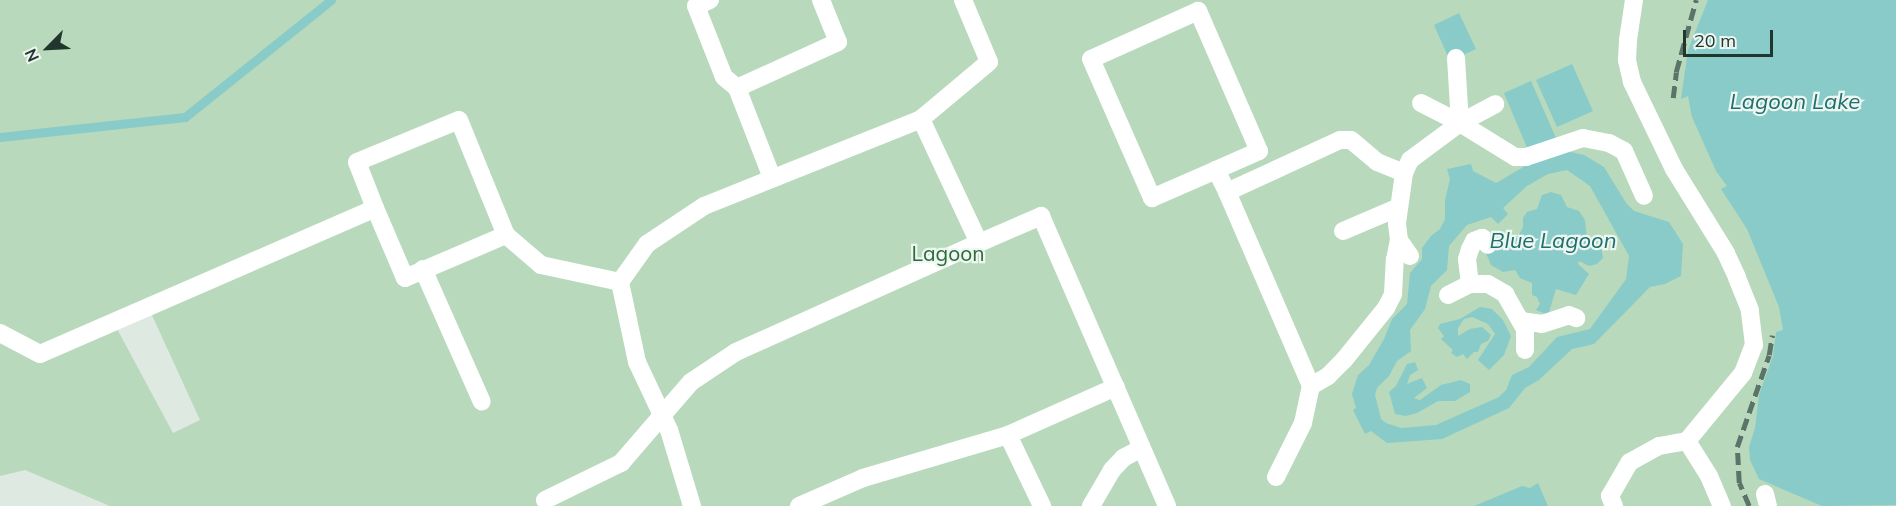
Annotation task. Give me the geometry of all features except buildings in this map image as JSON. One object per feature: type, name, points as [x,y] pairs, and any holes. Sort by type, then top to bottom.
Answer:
[{"type":"street","points":[[710,0],[696,6],[724,77],[737,88],[772,178]]},
{"type":"street","points":[[737,88],[838,42],[821,0]]},
{"type":"street","points":[[692,506],[662,416],[637,363],[620,282],[647,244],[704,206],[921,119],[989,62],[963,0]]},
{"type":"street","points":[[1614,506],[1610,496],[1630,462],[1659,446],[1687,441],[1748,366],[1754,345],[1750,310],[1726,253],[1674,169],[1632,82],[1627,60],[1634,0]]},
{"type":"street","points":[[1198,11],[1259,151],[1216,170],[1152,198],[1091,59],[1198,11]]},
{"type":"street","points":[[1456,58],[1460,123]]},
{"type":"street","points":[[1421,103],[1460,123],[1515,157],[1526,157],[1583,138],[1609,143],[1624,151],[1645,188]]},
{"type":"street","points":[[1311,386],[1328,376],[1344,360],[1386,308],[1394,294],[1395,260],[1399,240],[1398,208],[1404,174],[1410,160],[1460,123],[1495,104]]},
{"type":"street","points":[[921,119],[979,243]]},
{"type":"street","points":[[506,235],[405,278],[357,162],[459,120],[506,235],[541,265],[620,282]]},
{"type":"street","points":[[1609,143],[1633,138]]},
{"type":"street","points":[[1227,192],[1340,140],[1351,140],[1377,162],[1404,174]]},
{"type":"street","points":[[1216,170],[1311,386],[1303,423],[1276,477]]},
{"type":"street","points":[[0,333],[40,354],[375,208]]},
{"type":"street","points":[[1343,231],[1398,208]]},
{"type":"street","points":[[545,500],[621,463],[691,382],[736,352],[1041,216],[1168,503]]},
{"type":"street","points":[[1470,284],[1467,259],[1470,249],[1474,241],[1482,238],[1488,245]]},
{"type":"street","points":[[1399,240],[1410,256]]},
{"type":"street","points":[[423,270],[482,402]]},
{"type":"street","points":[[1448,295],[1470,284],[1488,284],[1506,294],[1525,329],[1525,350]]},
{"type":"street","points":[[1521,321],[1542,324],[1569,315],[1576,318]]},
{"type":"street","points":[[799,506],[863,478],[1008,435],[1116,387]]},
{"type":"street","points":[[1008,435],[1042,506]]},
{"type":"street","points":[[1687,441],[1709,476],[1722,506]]},
{"type":"street","points":[[1091,506],[1112,470],[1123,458],[1142,448]]},
{"type":"green space","name":"Lagoon","points":[[0,0],[1896,0],[1896,506],[110,506],[25,470],[0,476]],"holes":[[[151,313],[200,420],[173,433],[116,327]]]},
{"type":"water","name":"Lagoon Lake","points":[[1708,0],[1896,0],[1896,505],[1822,506],[1759,479],[1750,460],[1749,447],[1755,428],[1759,395],[1773,356],[1776,332],[1783,330],[1779,307],[1747,229],[1721,189],[1727,186],[1716,171],[1692,117],[1688,96],[1681,99],[1688,50]]},
{"type":"water","points":[[1459,13],[1476,49],[1450,61],[1434,25]]},
{"type":"water","points":[[1572,64],[1593,111],[1557,127],[1536,80]]},
{"type":"water","points":[[1531,81],[1556,138],[1528,150],[1504,93]]},
{"type":"water","points":[[1566,151],[1584,155],[1604,167],[1626,203],[1634,211],[1669,222],[1683,244],[1681,276],[1665,284],[1650,287],[1594,344],[1572,349],[1539,380],[1525,388],[1509,408],[1442,439],[1387,443],[1371,431],[1365,434],[1353,410],[1356,408],[1352,394],[1358,375],[1369,365],[1392,319],[1407,304],[1410,273],[1422,259],[1422,248],[1440,229],[1445,219],[1445,200],[1450,179],[1447,169],[1471,164],[1473,171],[1496,183],[1537,159]],"holes":[[[1567,170],[1590,186],[1629,256],[1626,279],[1590,329],[1557,337],[1529,367],[1512,375],[1506,390],[1499,397],[1436,425],[1401,428],[1381,419],[1375,395],[1377,388],[1389,376],[1397,361],[1411,351],[1410,330],[1425,309],[1431,286],[1447,270],[1449,246],[1467,225],[1491,217],[1498,224],[1508,214],[1503,208],[1527,186],[1548,174]]]},
{"type":"water","name":"Blue Lagoon","points":[[1551,192],[1561,195],[1567,207],[1579,211],[1585,220],[1587,239],[1601,246],[1603,258],[1597,264],[1589,266],[1579,261],[1578,264],[1589,274],[1576,295],[1556,289],[1548,315],[1536,310],[1540,304],[1537,297],[1532,295],[1532,283],[1520,278],[1515,270],[1503,272],[1491,265],[1486,253],[1490,240],[1511,242],[1519,235],[1523,227],[1523,218],[1527,212],[1537,209],[1542,195]]},
{"type":"water","points":[[1480,307],[1492,309],[1503,320],[1511,336],[1504,355],[1489,370],[1478,360],[1495,334],[1488,324],[1472,317],[1464,319],[1458,328],[1458,336],[1470,329],[1482,327],[1491,335],[1488,341],[1481,344],[1478,352],[1474,352],[1467,359],[1463,354],[1457,357],[1451,353],[1453,350],[1441,339],[1444,336],[1438,328],[1440,324],[1460,319]]},
{"type":"water","points":[[1415,362],[1418,370],[1410,375],[1407,384],[1422,378],[1427,388],[1414,398],[1420,400],[1441,385],[1461,380],[1470,384],[1470,392],[1455,401],[1438,401],[1417,413],[1406,416],[1395,414],[1389,392],[1396,386],[1407,364]]},
{"type":"water","points":[[1538,483],[1548,506],[1474,506],[1522,486],[1530,488]]},
{"type":"waterway","points":[[0,137],[185,117],[331,0]]},
{"type":"railway","points":[[1673,98],[1676,72],[1696,0]]},
{"type":"railway","points":[[1749,506],[1739,483],[1737,447],[1769,355],[1772,335]]}]
